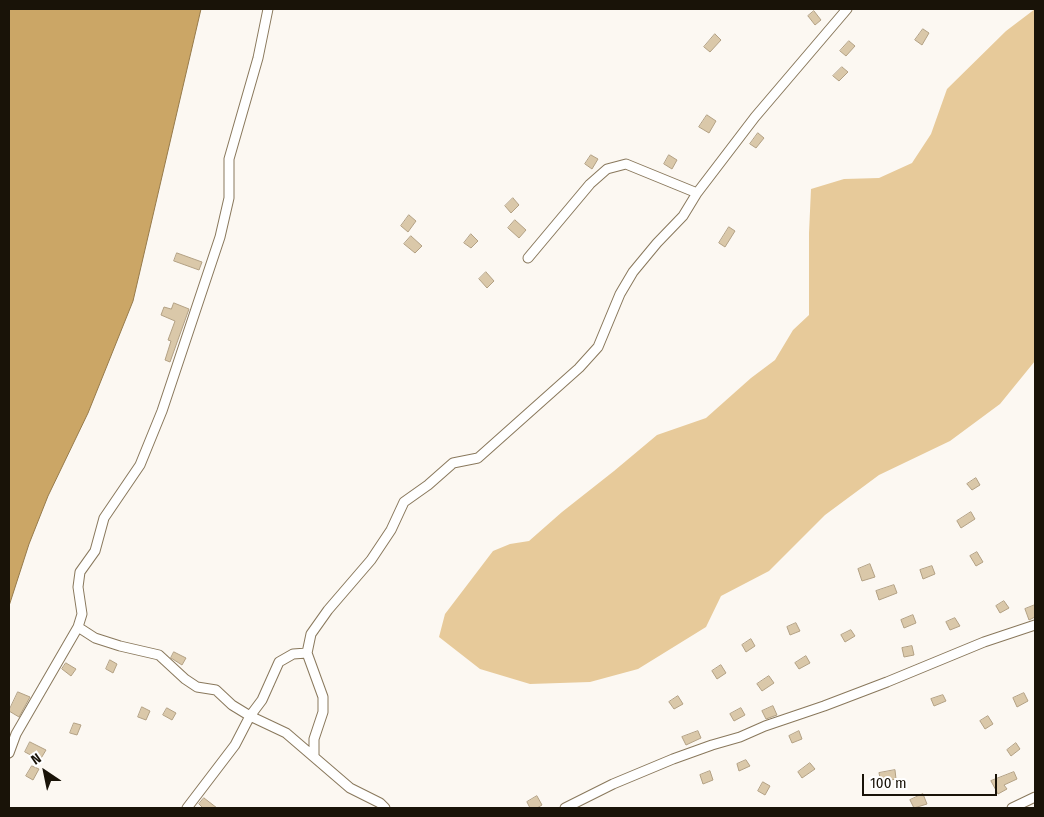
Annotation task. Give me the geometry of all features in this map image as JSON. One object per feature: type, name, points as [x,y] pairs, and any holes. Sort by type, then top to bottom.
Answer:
[{"type":"street","points":[[9,753],[16,734],[78,627],[82,614],[78,588],[80,572],[94,551],[104,518],[140,465],[162,411],[220,237],[229,198],[229,159],[258,58],[268,9]]},
{"type":"street","points":[[314,757],[314,740],[324,712],[324,697],[306,653],[311,634],[328,610],[371,560],[391,530],[404,502],[428,485],[453,463],[478,458],[579,368],[598,347],[620,294],[633,272],[657,243],[684,216],[697,193],[755,117],[847,9]]},
{"type":"street","points":[[528,258],[590,184],[606,169],[626,164],[697,193]]},
{"type":"street","points":[[565,808],[613,784],[673,759],[824,706],[984,642],[1035,625]]},
{"type":"street","points":[[78,627],[95,638],[159,655],[185,680],[197,687],[216,690],[232,705],[286,733],[350,788],[380,803],[385,808]]},
{"type":"street","points":[[187,808],[235,745],[250,716],[262,700],[279,662],[293,654],[306,653]]},
{"type":"street","points":[[1012,808],[1035,797]]},
{"type":"shaded area","points":[[9,9],[201,9],[133,301],[88,413],[48,496],[29,544],[9,606]]},
{"type":"shaded area","points":[[1035,9],[1035,361],[1000,404],[950,441],[879,475],[825,515],[769,571],[721,596],[706,627],[638,669],[590,682],[530,684],[480,669],[439,637],[445,614],[493,551],[510,544],[529,541],[657,435],[706,418],[751,378],[775,360],[793,330],[809,315],[811,189],[844,179],[879,178],[912,163],[931,134],[947,89],[1006,31]]},
{"type":"building","points":[[814,11],[821,20],[815,25],[808,16]]},
{"type":"building","points":[[923,29],[929,33],[922,45],[915,40]]},
{"type":"building","points":[[715,34],[721,40],[710,52],[704,47]]},
{"type":"building","points":[[849,41],[855,46],[846,56],[840,51]]},
{"type":"building","points":[[842,67],[848,72],[839,81],[833,76]]},
{"type":"building","points":[[707,115],[716,121],[709,133],[699,127]]},
{"type":"building","points":[[758,133],[764,138],[756,148],[750,144]]},
{"type":"building","points":[[591,155],[598,159],[592,169],[585,164]]},
{"type":"building","points":[[669,155],[677,160],[672,169],[664,164]]},
{"type":"building","points":[[513,198],[519,205],[511,213],[505,206]]},
{"type":"building","points":[[409,215],[416,221],[408,232],[401,226]]},
{"type":"building","points":[[515,220],[526,230],[519,238],[508,228]]},
{"type":"building","points":[[729,227],[735,231],[725,247],[719,243]]},
{"type":"building","points":[[471,234],[478,241],[471,248],[464,243]]},
{"type":"building","points":[[411,236],[422,246],[415,253],[404,244]]},
{"type":"building","points":[[177,253],[202,262],[199,270],[174,261]]},
{"type":"building","points":[[486,272],[494,281],[487,288],[479,279]]},
{"type":"building","points":[[174,303],[189,309],[170,362],[165,360],[171,341],[168,340],[175,321],[161,315],[164,307],[171,309]]},
{"type":"building","points":[[976,478],[980,485],[972,490],[967,484]]},
{"type":"building","points":[[971,512],[975,519],[961,528],[957,521]]},
{"type":"building","points":[[977,552],[983,562],[976,566],[970,556]]},
{"type":"building","points":[[870,564],[875,577],[862,581],[858,569]]},
{"type":"building","points":[[932,566],[935,574],[923,579],[920,570]]},
{"type":"building","points":[[894,585],[897,593],[879,600],[876,591]]},
{"type":"building","points":[[1004,601],[1009,608],[1000,613],[996,606]]},
{"type":"building","points":[[1035,605],[1035,617],[1029,620],[1025,609]]},
{"type":"building","points":[[913,615],[916,623],[904,628],[901,620]]},
{"type":"building","points":[[955,618],[960,626],[950,630],[946,622]]},
{"type":"building","points":[[796,623],[800,631],[790,635],[787,627]]},
{"type":"building","points":[[851,630],[855,636],[845,642],[841,635]]},
{"type":"building","points":[[751,639],[755,646],[746,652],[742,645]]},
{"type":"building","points":[[912,646],[914,655],[904,657],[902,648]]},
{"type":"building","points":[[174,652],[186,658],[182,665],[171,658]]},
{"type":"building","points":[[806,656],[810,663],[799,669],[795,663]]},
{"type":"building","points":[[110,660],[117,664],[113,673],[106,669]]},
{"type":"building","points":[[66,663],[76,669],[71,676],[62,669]]},
{"type":"building","points":[[721,665],[726,673],[717,679],[712,671]]},
{"type":"building","points":[[769,676],[774,683],[762,691],[757,684]]},
{"type":"building","points":[[18,692],[30,697],[19,717],[9,711]]},
{"type":"building","points":[[1024,693],[1028,701],[1017,707],[1013,698]]},
{"type":"building","points":[[943,695],[946,701],[934,706],[931,699]]},
{"type":"building","points":[[678,696],[683,704],[674,709],[669,702]]},
{"type":"building","points":[[773,706],[777,715],[766,719],[762,711]]},
{"type":"building","points":[[142,707],[150,711],[146,720],[138,717]]},
{"type":"building","points":[[167,708],[176,713],[172,720],[163,715]]},
{"type":"building","points":[[741,708],[745,715],[734,721],[730,714]]},
{"type":"building","points":[[988,716],[993,724],[985,729],[980,721]]},
{"type":"building","points":[[74,723],[81,725],[77,735],[70,733]]},
{"type":"building","points":[[698,731],[701,738],[686,745],[682,737]]},
{"type":"building","points":[[799,731],[802,739],[792,743],[789,736]]},
{"type":"building","points":[[30,742],[46,750],[40,760],[25,752]]},
{"type":"building","points":[[1016,743],[1020,749],[1011,756],[1007,750]]},
{"type":"building","points":[[746,760],[750,766],[739,771],[737,764]]},
{"type":"building","points":[[810,763],[815,769],[802,778],[798,772]]},
{"type":"building","points":[[32,766],[39,769],[33,780],[26,776]]},
{"type":"building","points":[[895,770],[896,779],[881,782],[879,773]]},
{"type":"building","points":[[710,771],[713,780],[703,784],[700,775]]},
{"type":"building","points":[[1014,772],[1017,779],[1004,785],[1007,789],[998,794],[991,781]]},
{"type":"building","points":[[763,782],[770,786],[765,795],[758,791]]},
{"type":"building","points":[[923,794],[927,804],[914,808],[910,800]]},
{"type":"building","points":[[537,796],[542,805],[537,808],[530,808],[527,802]]},
{"type":"building","points":[[204,798],[217,808],[203,808],[199,804]]}]
